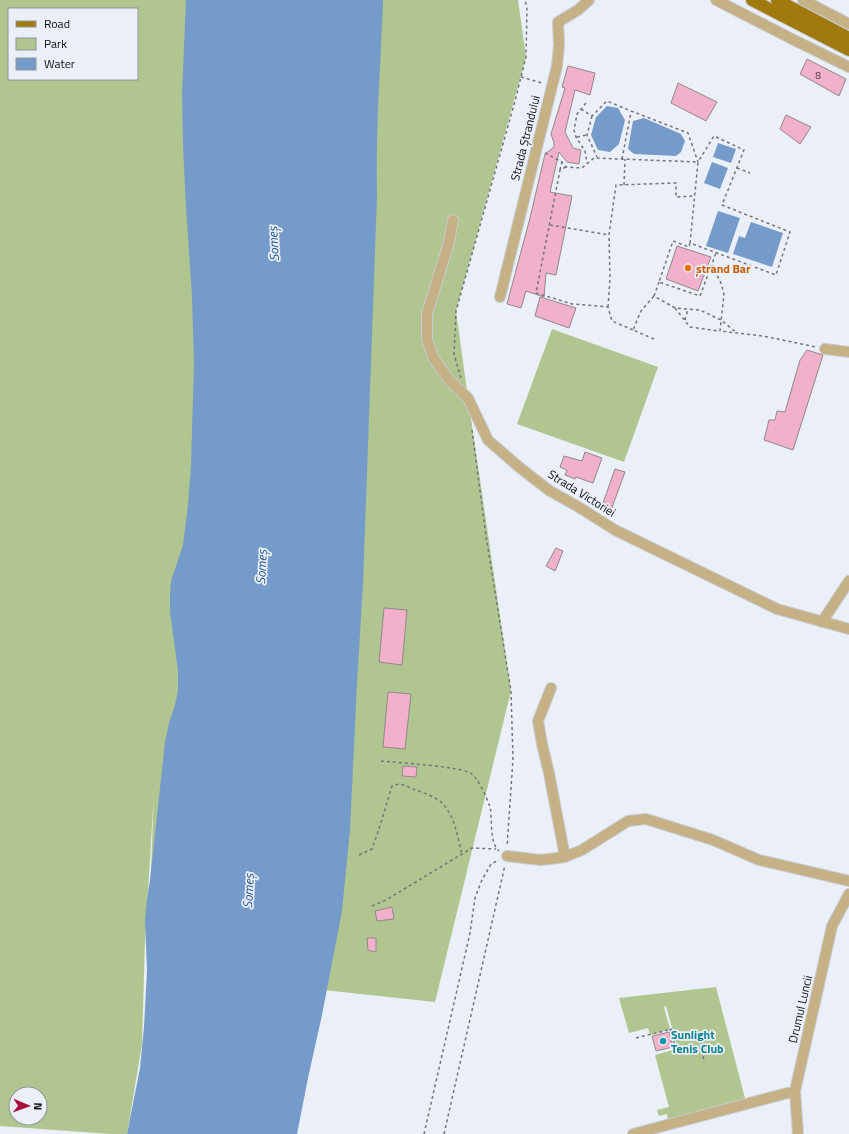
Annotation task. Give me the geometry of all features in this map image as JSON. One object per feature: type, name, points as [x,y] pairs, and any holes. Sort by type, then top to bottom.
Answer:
[{"type":"main road","points":[[752,0],[849,50]]},
{"type":"main road","points":[[777,0],[849,38]]},
{"type":"street","name":"Strada Ștrandului","points":[[500,297],[557,66],[559,45],[558,22],[578,10],[589,0]]},
{"type":"street","points":[[716,0],[849,67]]},
{"type":"street","points":[[803,0],[822,5],[849,24]]},
{"type":"street","name":"Strada Victoriei","points":[[453,220],[449,242],[427,314],[426,339],[434,359],[449,380],[468,398],[488,440],[550,492],[577,506],[615,530],[776,609],[849,629]]},
{"type":"street","points":[[825,348],[849,352]]},
{"type":"street","points":[[822,622],[849,581]]},
{"type":"street","points":[[551,688],[538,721],[565,857]]},
{"type":"street","points":[[507,856],[541,860],[565,857],[582,850],[628,821],[646,818],[712,840],[759,860],[849,881]]},
{"type":"street","name":"Drumul Luncii","points":[[798,1134],[795,1091],[832,926],[849,894]]},
{"type":"street","points":[[633,1134],[795,1091]]},
{"type":"path","points":[[468,398],[454,354],[456,311],[526,57],[527,9],[525,0]]},
{"type":"path","points":[[521,77],[552,86]]},
{"type":"path","points":[[597,158],[587,135],[592,116],[607,101],[631,112],[688,133],[698,162],[689,247],[673,242],[654,296],[641,312],[633,330]]},
{"type":"path","points":[[586,103],[576,114],[574,130],[576,137],[585,151],[587,164]]},
{"type":"path","points":[[581,109],[592,116]]},
{"type":"path","points":[[622,159],[631,112]]},
{"type":"path","points":[[576,137],[587,135]]},
{"type":"path","points":[[690,243],[776,275],[790,232],[722,206],[744,150],[714,136],[698,162]]},
{"type":"path","points":[[537,149],[562,162],[566,167]]},
{"type":"path","points":[[560,170],[566,167],[582,168],[594,158],[698,162]]},
{"type":"path","points":[[624,185],[625,159]]},
{"type":"path","points":[[562,162],[536,293],[572,304],[608,307]]},
{"type":"path","points":[[737,168],[750,172]]},
{"type":"path","points":[[654,339],[612,321],[608,307],[610,280],[609,236],[616,185],[676,183],[676,197],[695,196]]},
{"type":"path","points":[[549,225],[609,236]]},
{"type":"path","points":[[659,282],[700,296],[717,253]]},
{"type":"path","points":[[712,266],[721,283],[724,294],[720,331]]},
{"type":"path","points":[[654,296],[675,308],[690,327],[763,336],[825,348]]},
{"type":"path","points":[[675,308],[700,310],[721,320],[738,333]]},
{"type":"path","points":[[685,320],[688,309]]},
{"type":"path","points":[[444,1134],[507,856],[514,759],[511,691],[486,536],[472,429]]},
{"type":"path","points":[[381,761],[452,768],[472,774],[479,784],[490,807],[493,839],[497,849]]},
{"type":"path","points":[[359,855],[372,848],[392,786],[395,784],[402,784],[424,793],[440,802],[448,811],[454,824],[462,854]]},
{"type":"path","points":[[372,906],[386,900],[472,848],[497,849],[507,856]]},
{"type":"path","points":[[424,1134],[470,933],[474,898],[491,864],[507,856]]},
{"type":"path","points":[[636,1038],[671,1029],[676,1049],[679,1050],[694,1046],[701,1048],[704,1060]]},
{"type":"path","points":[[685,1044],[686,1048]]},
{"type":"green space","points":[[0,0],[518,0],[526,57],[456,311],[511,691],[435,1002],[147,971],[154,792],[145,941],[142,1044],[127,1134],[0,1126]]},
{"type":"green space","points":[[552,329],[658,367],[624,462],[517,424]]},
{"type":"green space","points":[[716,987],[746,1102],[668,1121],[667,1114],[659,1116],[657,1110],[669,1107],[655,1055],[676,1049],[677,1046],[666,1006],[664,1007],[670,1029],[650,1035],[648,1028],[629,1033],[619,998]]},
{"type":"water","name":"Someș","points":[[186,0],[383,0],[363,584],[350,830],[342,911],[297,1134],[127,1134],[140,1068],[144,1027],[147,971],[145,920],[165,742],[178,690],[178,671],[170,612],[171,581],[183,545],[191,465],[194,364],[192,296],[183,145],[182,94]]},
{"type":"water","points":[[607,106],[618,108],[625,120],[619,144],[610,152],[598,150],[591,135],[596,117]]},
{"type":"water","points":[[644,118],[681,134],[685,141],[681,152],[676,156],[634,154],[628,149],[633,121]]},
{"type":"water","points":[[718,143],[736,149],[731,163],[713,157]]},
{"type":"water","points":[[712,162],[728,168],[720,189],[704,183]]},
{"type":"water","points":[[718,211],[740,218],[728,253],[706,246]]},
{"type":"water","points":[[751,222],[783,233],[772,267],[733,254],[739,236],[745,238]]},
{"type":"building","points":[[807,59],[846,79],[839,96],[800,74]]},
{"type":"building","points":[[568,66],[595,73],[590,95],[575,90],[565,132],[573,148],[581,150],[579,164],[567,162],[559,152],[550,192],[572,196],[556,275],[546,273],[544,297],[526,291],[521,308],[507,304],[545,154],[554,147],[551,134],[565,88],[562,87]]},
{"type":"building","points":[[678,83],[717,102],[706,121],[671,103]]},
{"type":"building","points":[[786,115],[811,127],[800,144],[780,129]]},
{"type":"building","name":"ștrand Bar","points":[[677,246],[711,257],[698,291],[666,279]]},
{"type":"building","points":[[540,297],[576,308],[569,328],[535,316]]},
{"type":"building","points":[[807,350],[823,355],[793,450],[764,440],[769,420],[775,420],[777,411],[785,412],[800,360]]},
{"type":"building","points":[[585,452],[602,458],[593,483],[565,475],[567,470],[560,467],[564,456],[582,461]]},
{"type":"building","points":[[615,469],[625,472],[611,510],[602,506]]},
{"type":"building","points":[[556,548],[563,551],[555,571],[546,566]]},
{"type":"building","points":[[384,608],[407,610],[402,665],[379,662]]},
{"type":"building","points":[[388,692],[411,694],[405,749],[383,747]]},
{"type":"building","points":[[403,766],[417,767],[416,777],[402,776]]},
{"type":"building","points":[[392,907],[394,919],[377,921],[375,911]]},
{"type":"building","points":[[367,938],[376,938],[376,952],[368,950]]},
{"type":"building","name":"Sunlight Tenis Club","points":[[669,1032],[673,1047],[656,1051],[652,1036]]},
{"type":"place","name":"ștrand Bar","points":[[688,268]]},
{"type":"place","name":"Sunlight Tenis Club","points":[[663,1041]]}]
